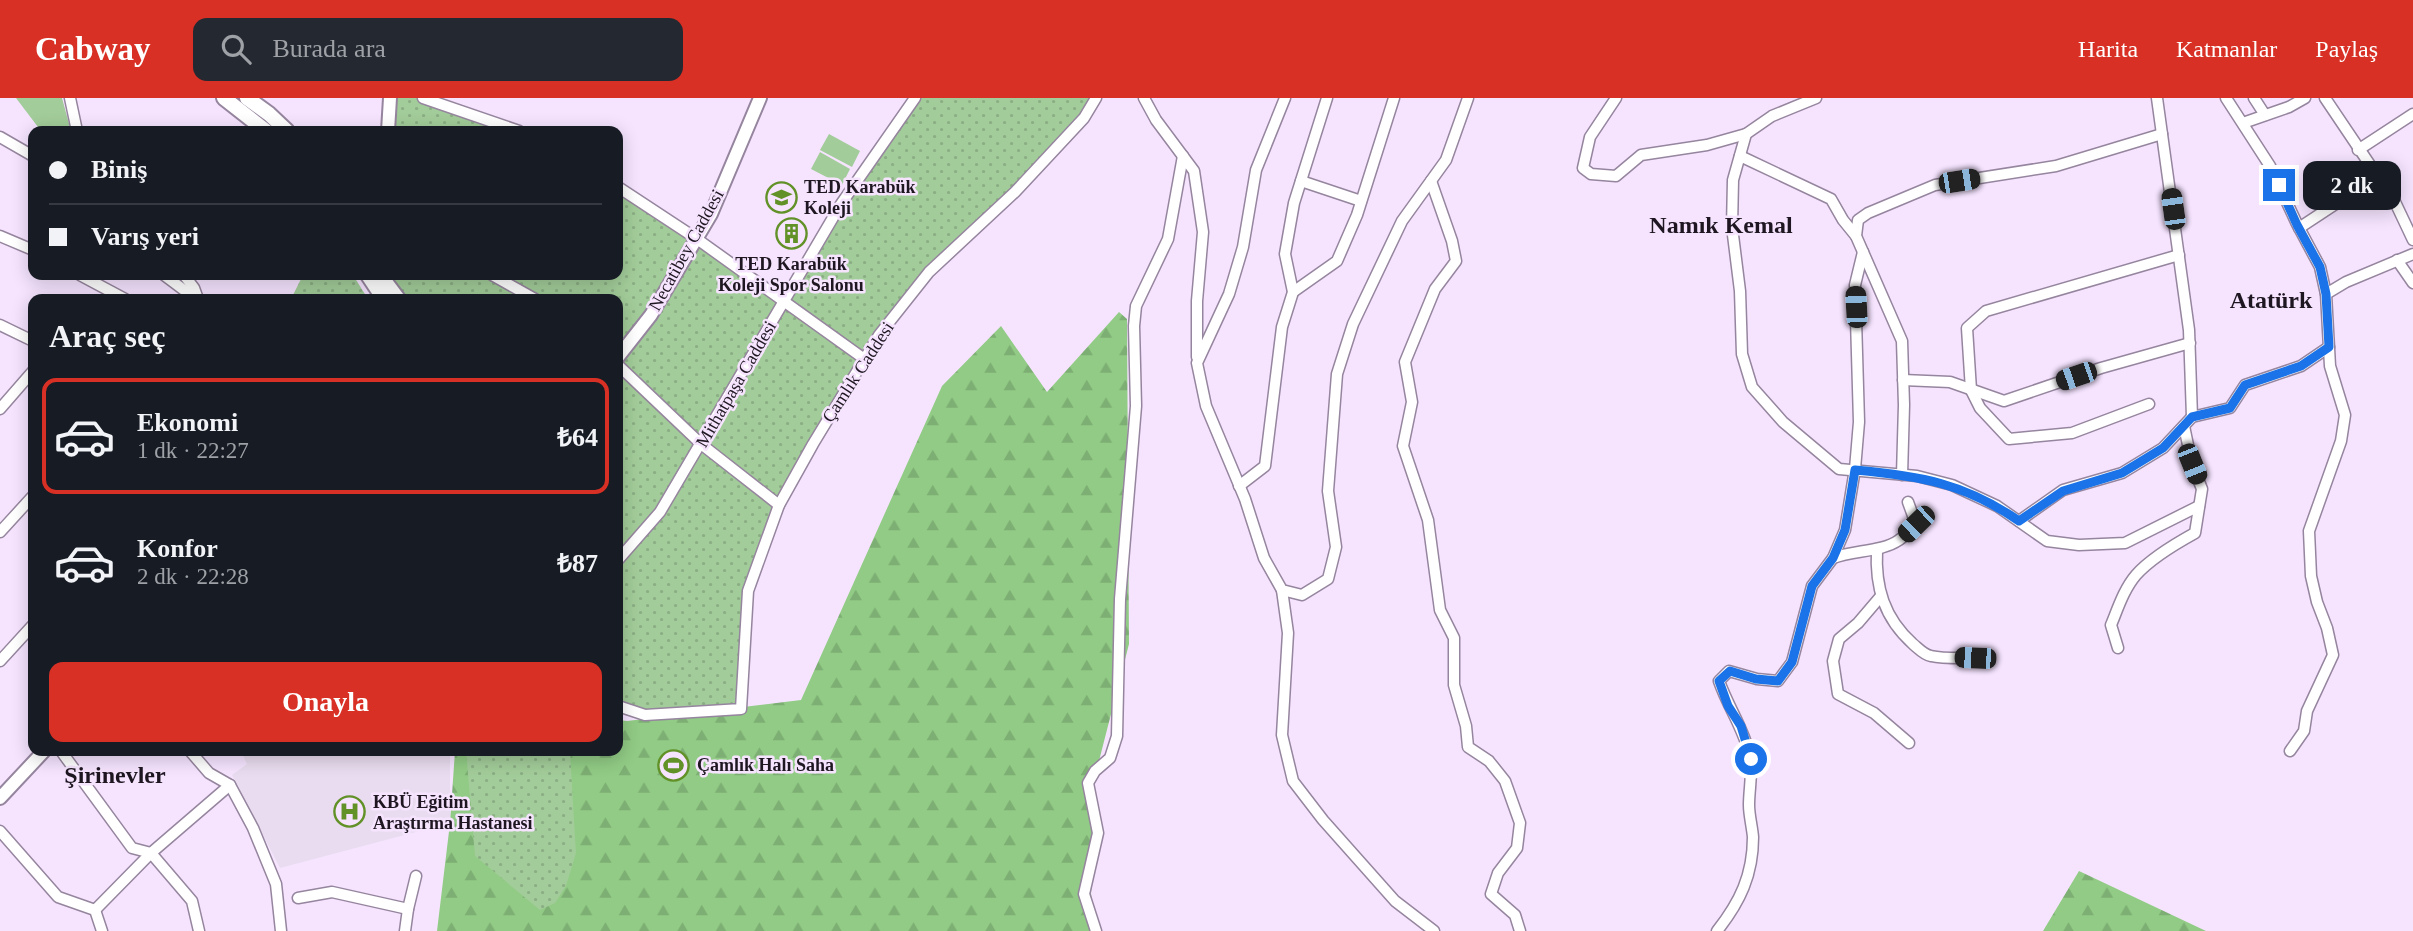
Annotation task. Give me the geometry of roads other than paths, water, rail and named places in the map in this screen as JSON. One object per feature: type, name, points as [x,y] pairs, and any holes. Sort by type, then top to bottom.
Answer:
[{"type":"main road","points":[[224,98],[260,126]]},
{"type":"main road","points":[[247,98],[282,126]]},
{"type":"street","points":[[69,98],[76,126]]},
{"type":"street","points":[[388,126],[390,98]]},
{"type":"street","points":[[423,98],[504,126]]},
{"type":"street","name":"Necatibey Caddesi","points":[[623,350],[650,315],[697,239],[760,98]]},
{"type":"street","name":"Mithatpaşa Caddesi","points":[[623,553],[660,512],[841,204],[915,98]]},
{"type":"street","name":"Çamlık Caddesi","points":[[623,708],[645,715],[741,709],[748,592],[779,505],[863,358],[929,272],[1015,192],[1084,118],[1096,98]]},
{"type":"street","points":[[1144,98],[1156,120],[1194,171],[1203,232],[1197,300],[1197,363],[1206,406],[1239,486],[1264,558],[1282,590],[1288,633],[1282,735],[1293,781],[1323,820],[1395,901],[1434,931]]},
{"type":"street","points":[[1197,363],[1229,294],[1243,247],[1256,170],[1285,98]]},
{"type":"street","points":[[1239,486],[1265,467],[1282,327],[1293,292],[1285,254],[1294,203],[1327,98]]},
{"type":"street","points":[[1293,292],[1337,261],[1361,201],[1394,98]]},
{"type":"street","points":[[1282,590],[1302,595],[1328,579],[1336,547],[1328,491],[1337,374],[1353,324],[1402,221],[1446,160],[1468,98]]},
{"type":"street","points":[[1616,98],[1590,136],[1583,168],[1591,174],[1616,176],[1641,155],[1707,145],[1746,134],[1773,116],[1816,98]]},
{"type":"street","points":[[2157,98],[2190,343],[2192,417]]},
{"type":"street","points":[[2226,98],[2270,166],[2320,267],[2326,294],[2330,366],[2345,415],[2341,441],[2309,531],[2311,576],[2333,655],[2306,711],[2304,731],[2290,751]]},
{"type":"street","points":[[2255,98],[2265,115]]},
{"type":"street","points":[[2243,124],[2305,98]]},
{"type":"street","points":[[2325,98],[2395,202],[2413,240]]},
{"type":"street","points":[[2358,150],[2413,114]]},
{"type":"street","points":[[1746,134],[1733,180],[1732,227],[1740,291],[1742,354],[1752,387],[1783,422],[1839,469],[1902,475],[1952,485],[1997,506],[2047,541],[2079,544],[2125,543],[2199,506]]},
{"type":"street","points":[[1856,236],[1858,220],[1868,213],[1935,185],[2056,166],[2162,134]]},
{"type":"street","points":[[0,137],[28,153]]},
{"type":"street","points":[[1096,931],[1084,894],[1098,833],[1088,783],[1095,771],[1110,758],[1116,736],[1119,599],[1136,405],[1136,306],[1168,239],[1183,156]]},
{"type":"street","points":[[1740,156],[1831,199],[1856,236],[1902,341],[1902,475]]},
{"type":"street","points":[[1301,181],[1361,201]]},
{"type":"street","points":[[1431,181],[1452,241],[1456,261],[1436,289],[1405,362],[1412,402],[1403,446],[1428,520],[1440,610],[1454,638],[1454,685],[1466,726],[1468,747],[1489,761],[1505,781],[1520,823],[1517,848],[1498,873],[1491,894],[1515,915],[1520,931]]},
{"type":"street","points":[[2299,228],[2337,203],[2384,186]]},
{"type":"street","points":[[623,190],[697,239],[863,358]]},
{"type":"street","points":[[0,236],[28,248]]},
{"type":"street","points":[[1717,931],[1736,907],[1748,880],[1753,838],[1749,806],[1751,759],[1741,726],[1728,706],[1719,681],[1730,671],[1756,679],[1778,681],[1792,662],[1812,586],[1833,558],[1845,530],[1855,470],[1859,422],[1855,285],[1863,251]]},
{"type":"street","points":[[2326,294],[2346,282],[2413,254]]},
{"type":"street","points":[[2149,404],[2072,433],[2009,439],[1980,408],[1971,390],[1967,328],[1986,311],[2179,256]]},
{"type":"street","points":[[2398,260],[2413,283]]},
{"type":"street","points":[[89,280],[116,294]]},
{"type":"street","points":[[171,280],[190,294]]},
{"type":"street","points":[[501,280],[526,294]]},
{"type":"street","points":[[0,325],[28,339]]},
{"type":"street","points":[[1903,380],[1950,382],[2004,401],[2101,368],[2190,343]]},
{"type":"street","points":[[2019,521],[2063,491],[2122,473],[2163,448],[2192,417],[2230,408],[2245,385],[2301,366],[2329,347]]},
{"type":"street","points":[[623,370],[701,444],[779,505]]},
{"type":"street","points":[[0,409],[28,377]]},
{"type":"street","points":[[2118,648],[2111,625],[2137,574],[2174,545],[2195,533],[2202,489],[2192,464],[2184,426]]},
{"type":"street","points":[[0,532],[28,501]]},
{"type":"street","points":[[1833,558],[1852,551],[1877,550],[1899,541],[1916,524],[1908,502]]},
{"type":"street","points":[[1877,550],[1876,569],[1881,596],[1886,611],[1902,634],[1928,656],[1975,658]]},
{"type":"street","points":[[1881,596],[1858,623],[1839,639],[1833,661],[1838,694],[1874,713],[1909,743]]},
{"type":"street","points":[[0,661],[28,630]]},
{"type":"street","points":[[0,798],[39,756]]},
{"type":"street","points":[[65,756],[132,848],[151,853],[192,901],[200,931]]},
{"type":"street","points":[[194,756],[209,773],[230,785],[253,828],[276,884],[281,931]]},
{"type":"street","points":[[95,910],[151,853],[230,785]]},
{"type":"street","points":[[0,831],[58,897],[95,910]]},
{"type":"street","points":[[405,931],[416,876]]},
{"type":"street","points":[[298,898],[332,892],[408,909]]},
{"type":"street","points":[[95,910],[102,931]]},
{"type":"place","name":"TED Karabük Koleji","points":[[781,197]]},
{"type":"place","name":"TED Karabük Koleji Spor Salonu","points":[[791,234]]},
{"type":"place","name":"Çamlık Halı Saha","points":[[674,765]]},
{"type":"place","name":"KBÜ Eğitim Araştırma Hastanesi","points":[[350,812]]},
{"type":"district","name":"Namık Kemal","points":[[1721,225]]},
{"type":"district","name":"Atatürk","points":[[2271,300]]},
{"type":"district","name":"Şirinevler","points":[[115,775]]}]
